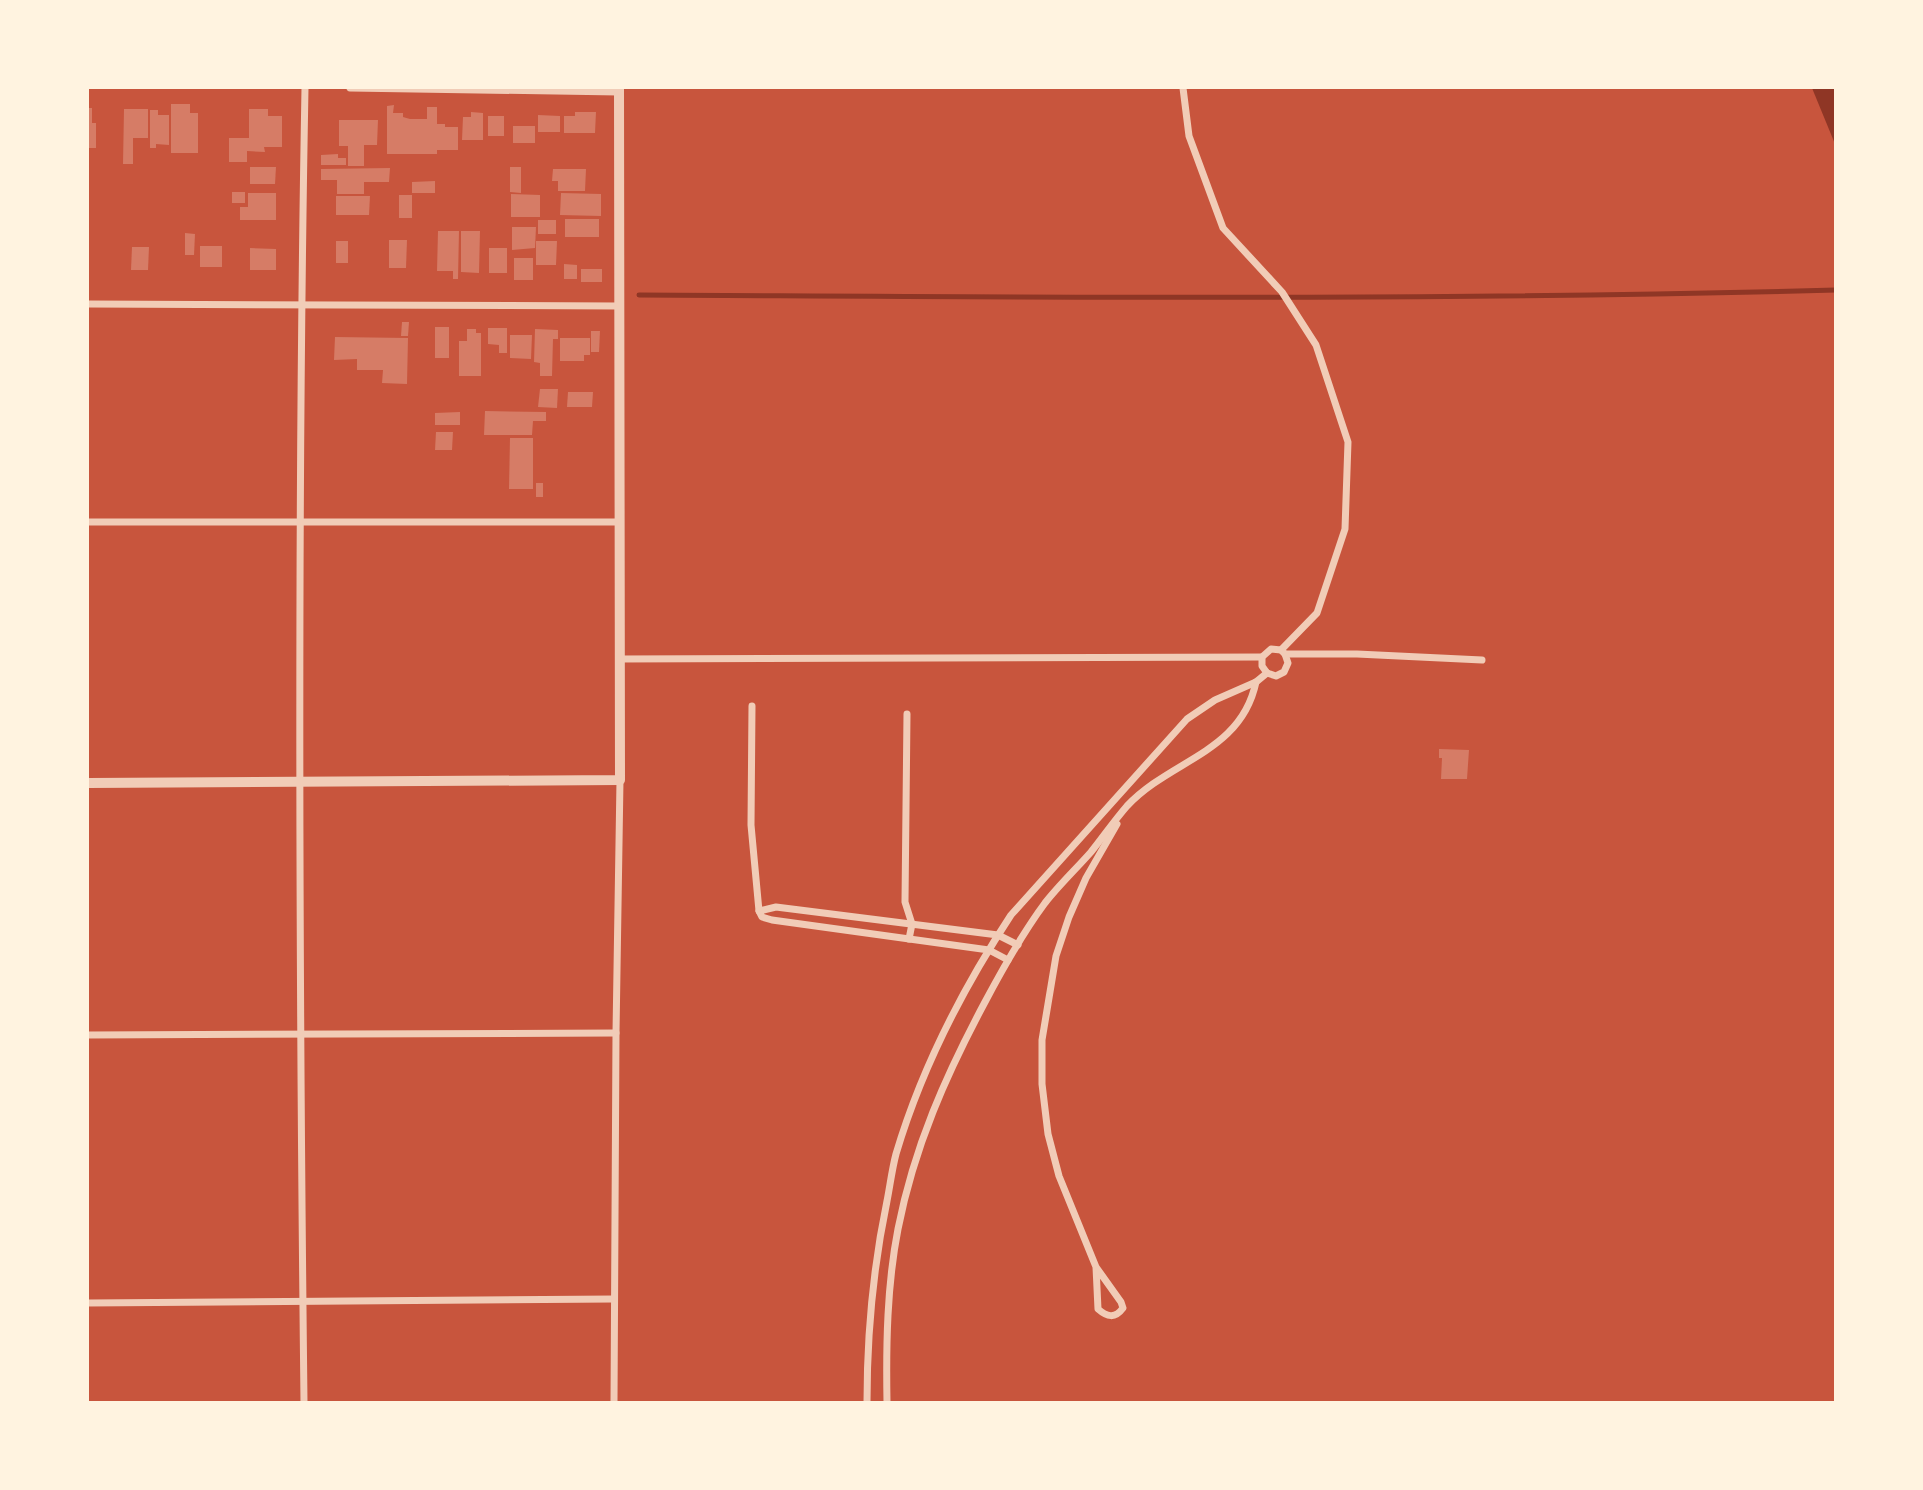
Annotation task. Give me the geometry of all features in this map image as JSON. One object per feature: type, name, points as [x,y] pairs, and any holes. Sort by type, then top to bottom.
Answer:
[{"type":"street","points":[[304,1402],[300,782],[301,305],[305,88]]},
{"type":"street","points":[[351,88],[619,90],[620,780],[615,1033],[614,1402]]},
{"type":"street","points":[[1182,88],[1189,136],[1223,228],[1282,292],[1316,345],[1348,442],[1345,529],[1317,613],[1283,652]]},
{"type":"street","points":[[88,304],[619,306]]},
{"type":"street","points":[[88,522],[619,522]]},
{"type":"street","points":[[619,659],[1262,657],[1271,649],[1283,652],[1482,660]]},
{"type":"street","points":[[1262,657],[1262,666],[1267,673],[1276,676],[1284,671],[1288,663],[1283,652]]},
{"type":"street","points":[[867,1402],[870,1304],[896,1156],[920,1087],[950,1021],[1011,915],[1187,719],[1215,700],[1256,682],[1267,673]]},
{"type":"street","points":[[887,1402],[886,1345],[898,1229],[914,1164],[937,1097],[964,1041],[1008,960],[1046,902],[1128,805],[1158,780],[1225,738],[1241,721],[1253,698],[1256,682]]},
{"type":"street","points":[[752,706],[751,824],[759,911],[762,917],[989,950],[1008,960]]},
{"type":"street","points":[[906,714],[905,902],[912,924],[909,939]]},
{"type":"street","points":[[88,783],[620,780]]},
{"type":"street","points":[[1121,794],[1128,805]]},
{"type":"street","points":[[1096,1267],[1098,1309],[1111,1317],[1118,1314],[1122,1308],[1121,1302],[1096,1267],[1059,1176],[1048,1134],[1042,1084],[1042,1040],[1056,956],[1069,917],[1086,878],[1128,805]]},
{"type":"street","points":[[759,911],[776,907],[998,935],[1018,945]]},
{"type":"street","points":[[88,1035],[615,1033]]},
{"type":"street","points":[[88,1303],[614,1299]]},
{"type":"shaded area","points":[[1812,88],[1835,88],[1835,144]]},
{"type":"building","points":[[171,104],[190,104],[190,113],[198,113],[198,153],[171,153]]},
{"type":"building","points":[[394,105],[393,113],[403,113],[403,117],[410,119],[427,119],[427,107],[437,107],[437,124],[458,127],[458,150],[437,150],[437,154],[387,154],[387,106]]},
{"type":"building","points":[[88,108],[92,108],[92,123],[96,123],[96,148],[88,148]]},
{"type":"building","points":[[124,109],[148,109],[148,138],[133,138],[133,164],[123,164]]},
{"type":"building","points":[[249,109],[268,109],[268,116],[282,116],[282,147],[264,147],[265,152],[247,151],[247,162],[229,162],[229,138],[249,138]]},
{"type":"building","points":[[150,110],[158,110],[158,115],[169,115],[169,145],[156,144],[156,148],[150,148]]},
{"type":"building","points":[[471,112],[483,113],[483,140],[462,140],[463,117],[471,117]]},
{"type":"building","points":[[575,112],[596,112],[595,133],[564,133],[564,116],[575,116]]},
{"type":"building","points":[[538,115],[560,116],[560,132],[538,132]]},
{"type":"building","points":[[488,116],[504,116],[504,136],[488,136]]},
{"type":"building","points":[[339,120],[378,120],[377,145],[364,145],[364,166],[348,166],[348,146],[339,146]]},
{"type":"building","points":[[513,126],[535,126],[535,143],[513,143]]},
{"type":"building","points":[[338,154],[338,158],[346,158],[346,165],[321,165],[321,155]]},
{"type":"building","points":[[250,167],[276,167],[275,184],[250,184]]},
{"type":"building","points":[[510,167],[521,167],[521,193],[510,192]]},
{"type":"building","points":[[390,168],[389,182],[364,182],[364,194],[337,194],[337,180],[321,180],[321,169]]},
{"type":"building","points":[[553,169],[586,169],[585,191],[558,191],[558,181],[552,181]]},
{"type":"building","points":[[435,181],[435,193],[412,193],[412,182]]},
{"type":"building","points":[[232,192],[245,192],[245,203],[232,203]]},
{"type":"building","points":[[248,193],[276,193],[276,220],[240,220],[240,207],[248,207]]},
{"type":"building","points":[[561,193],[601,194],[601,216],[560,215]]},
{"type":"building","points":[[511,194],[540,195],[540,217],[511,217]]},
{"type":"building","points":[[399,195],[412,195],[412,218],[399,218]]},
{"type":"building","points":[[336,196],[370,196],[369,215],[336,215]]},
{"type":"building","points":[[565,219],[599,219],[599,237],[565,237]]},
{"type":"building","points":[[538,220],[556,220],[556,234],[538,234]]},
{"type":"building","points":[[512,227],[536,227],[535,248],[512,250]]},
{"type":"building","points":[[438,231],[459,231],[458,279],[453,279],[453,271],[437,271]]},
{"type":"building","points":[[461,231],[480,231],[479,273],[461,272]]},
{"type":"building","points":[[185,233],[195,234],[194,255],[185,255]]},
{"type":"building","points":[[389,240],[407,240],[406,268],[389,268]]},
{"type":"building","points":[[336,241],[348,241],[348,263],[336,263]]},
{"type":"building","points":[[536,241],[557,241],[556,265],[536,265]]},
{"type":"building","points":[[200,246],[222,246],[222,267],[200,267]]},
{"type":"building","points":[[132,247],[149,247],[148,270],[131,270]]},
{"type":"building","points":[[250,248],[276,249],[276,270],[250,270]]},
{"type":"building","points":[[489,248],[507,248],[507,273],[489,273]]},
{"type":"building","points":[[514,258],[533,258],[533,280],[514,280]]},
{"type":"building","points":[[564,264],[577,265],[577,279],[564,279]]},
{"type":"building","points":[[581,269],[602,269],[602,282],[581,282]]},
{"type":"building","points":[[402,322],[409,322],[408,336],[401,336]]},
{"type":"building","points":[[435,327],[449,327],[449,358],[435,358]]},
{"type":"building","points":[[488,328],[507,328],[507,353],[499,353],[499,345],[488,344]]},
{"type":"building","points":[[467,329],[476,329],[476,333],[481,333],[481,376],[459,376],[459,341],[467,341]]},
{"type":"building","points":[[535,329],[558,330],[558,339],[553,339],[552,376],[540,376],[540,363],[534,362]]},
{"type":"building","points":[[591,331],[600,331],[599,352],[591,352]]},
{"type":"building","points":[[510,335],[532,335],[531,359],[510,358]]},
{"type":"building","points":[[335,337],[408,338],[407,384],[382,383],[383,370],[357,370],[357,359],[334,360]]},
{"type":"building","points":[[560,338],[590,338],[590,355],[584,355],[584,361],[560,361]]},
{"type":"building","points":[[540,389],[558,389],[557,408],[538,407]]},
{"type":"building","points":[[568,392],[593,392],[592,407],[567,407]]},
{"type":"building","points":[[485,411],[546,412],[546,421],[533,421],[532,435],[484,435]]},
{"type":"building","points":[[460,412],[460,425],[435,425],[435,413]]},
{"type":"building","points":[[436,432],[453,432],[452,450],[435,450]]},
{"type":"building","points":[[510,438],[533,438],[533,489],[509,489]]},
{"type":"building","points":[[536,483],[543,483],[543,497],[536,497]]},
{"type":"building","points":[[1439,749],[1469,750],[1467,779],[1441,779],[1442,758],[1439,758]]},
{"type":"waterway","points":[[639,295],[1387,297],[1836,290]]}]
